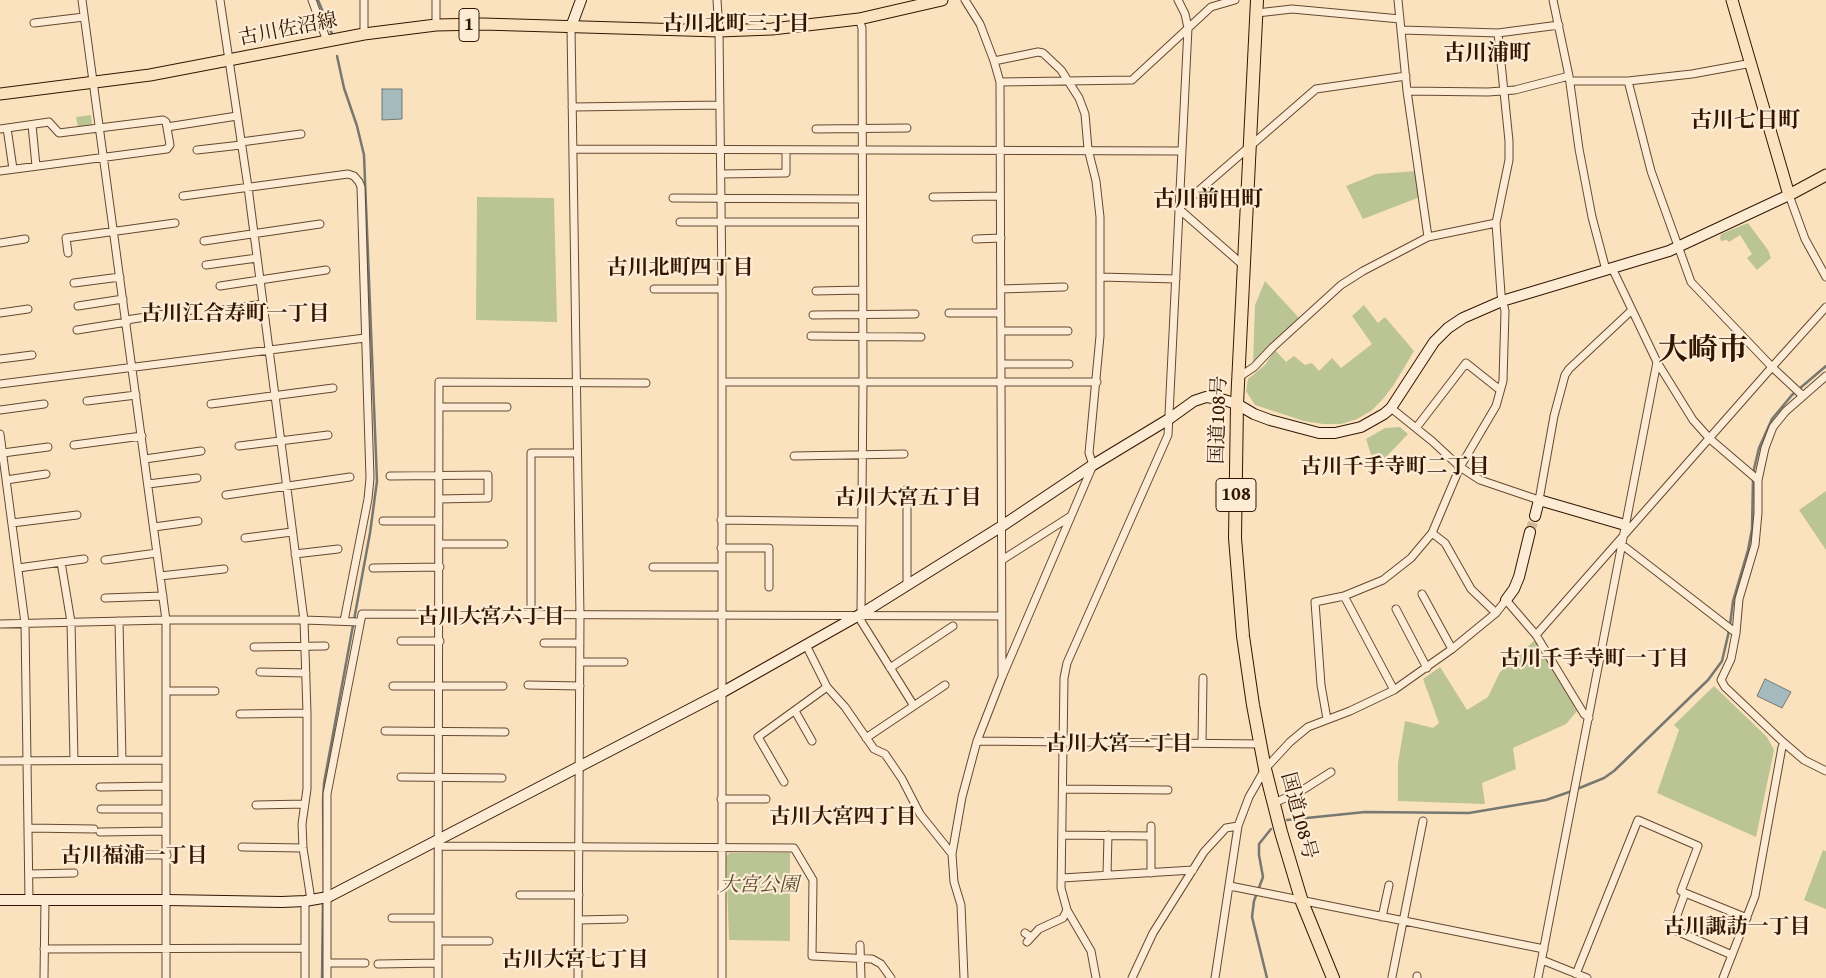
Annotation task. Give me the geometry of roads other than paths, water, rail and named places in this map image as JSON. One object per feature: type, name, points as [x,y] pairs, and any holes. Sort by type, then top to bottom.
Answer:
[{"type":"highway","name":"国道108号","points":[[1257,6],[1237,404],[1235,538],[1243,636],[1265,769],[1302,902],[1333,978]]},
{"type":"main road","name":"古川佐沼線","points":[[0,94],[150,76],[364,34],[436,25],[483,24],[571,28],[719,30],[772,29],[858,19],[942,0]]},
{"type":"main road","points":[[1732,0],[1789,195],[1826,175]]},
{"type":"street","points":[[82,0],[166,620],[166,978]]},
{"type":"street","points":[[220,0],[248,187],[304,620],[307,789],[302,824],[303,848],[317,899],[327,963],[327,978]]},
{"type":"street","points":[[312,0],[327,41]]},
{"type":"street","points":[[364,0],[364,34]]},
{"type":"street","points":[[436,0],[436,25]]},
{"type":"street","points":[[578,978],[580,616],[571,28],[581,0]]},
{"type":"street","points":[[716,0],[719,30],[722,289],[722,978]]},
{"type":"street","points":[[965,0],[980,24],[1000,82],[1002,677]]},
{"type":"street","points":[[1096,978],[1091,951],[1067,910],[1061,888],[1064,678],[1067,663],[1168,435],[1188,28],[1185,14],[1178,0]]},
{"type":"street","points":[[1000,82],[1132,80],[1211,7],[1235,0]]},
{"type":"street","points":[[1398,0],[1407,91],[1428,237]]},
{"type":"street","points":[[1553,0],[1569,78],[1579,149],[1592,217],[1609,269],[1632,310],[1656,362],[1693,420],[1710,439],[1754,478]]},
{"type":"street","points":[[1257,6],[1400,19]]},
{"type":"street","points":[[34,23],[84,17]]},
{"type":"street","points":[[858,19],[862,28],[863,382],[861,621],[914,706]]},
{"type":"street","points":[[1402,30],[1498,33],[1559,25]]},
{"type":"street","points":[[1327,719],[1320,685],[1315,602],[1344,596],[1383,580],[1411,558],[1432,533],[1460,467],[1496,406],[1503,381],[1505,311],[1502,301],[1496,223],[1509,160],[1509,141],[1498,33]]},
{"type":"street","points":[[964,978],[961,905],[954,882],[952,854],[962,797],[977,741],[1002,677],[1093,466],[1089,453],[1100,336],[1100,217],[1096,181],[1088,149],[1085,114],[1079,98],[1054,62],[1043,53],[1038,52],[994,61]]},
{"type":"street","points":[[1407,91],[1505,91],[1569,78],[1628,81],[1692,74],[1752,64]]},
{"type":"street","points":[[1180,208],[1316,90],[1406,76]]},
{"type":"street","points":[[1628,81],[1651,171],[1691,282],[1801,395]]},
{"type":"street","points":[[572,107],[720,105]]},
{"type":"street","points":[[167,127],[237,116]]},
{"type":"street","points":[[0,171],[167,149],[170,145],[166,122],[162,120],[59,133],[49,122],[4,128],[13,169]]},
{"type":"street","points":[[32,125],[36,166]]},
{"type":"street","points":[[816,129],[907,128]]},
{"type":"street","points":[[197,150],[301,134]]},
{"type":"street","points":[[573,149],[1182,150]]},
{"type":"street","points":[[721,174],[786,173],[786,150]]},
{"type":"street","points":[[183,196],[348,174],[354,176],[361,187],[369,485],[345,621]]},
{"type":"street","points":[[0,900],[317,899],[439,843],[806,646],[907,586],[1169,419],[1194,401],[1206,397],[1237,404],[1254,414],[1288,426],[1318,433],[1335,433],[1361,427],[1391,408],[1434,342],[1448,328],[1463,318],[1502,301],[1679,246],[1789,195],[1805,239],[1826,277]]},
{"type":"street","points":[[933,197],[1000,196]]},
{"type":"street","points":[[673,198],[862,199]]},
{"type":"street","points":[[1180,208],[1244,266]]},
{"type":"street","points":[[680,222],[862,222]]},
{"type":"street","points":[[68,253],[66,238],[174,223]]},
{"type":"street","points":[[1239,377],[1254,367],[1340,285],[1363,271],[1428,237],[1496,223]]},
{"type":"street","points":[[204,241],[320,224]]},
{"type":"street","points":[[976,239],[1000,238]]},
{"type":"street","points":[[0,243],[24,239]]},
{"type":"street","points":[[206,265],[257,258]]},
{"type":"street","points":[[220,286],[326,270]]},
{"type":"street","points":[[74,283],[120,277]]},
{"type":"street","points":[[1100,277],[1176,279]]},
{"type":"street","points":[[1001,289],[1064,287]]},
{"type":"street","points":[[654,289],[722,289]]},
{"type":"street","points":[[816,291],[862,290]]},
{"type":"street","points":[[78,306],[123,299]]},
{"type":"street","points":[[215,310],[263,304]]},
{"type":"street","points":[[1536,635],[1622,541],[1772,367],[1826,308]]},
{"type":"street","points":[[0,313],[28,309]]},
{"type":"street","points":[[76,330],[192,310]]},
{"type":"street","points":[[1534,516],[1554,416],[1565,376],[1569,369],[1632,310]]},
{"type":"street","points":[[949,313],[1001,313]]},
{"type":"street","points":[[813,315],[915,314]]},
{"type":"street","points":[[1001,331],[1068,331]]},
{"type":"street","points":[[811,336],[862,338],[921,337]]},
{"type":"street","points":[[0,384],[365,338]]},
{"type":"street","points":[[0,359],[32,355]]},
{"type":"street","points":[[1538,978],[1656,362]]},
{"type":"street","points":[[1416,428],[1466,363],[1500,390]]},
{"type":"street","points":[[1001,364],[1069,364]]},
{"type":"street","points":[[1826,376],[1801,395],[1773,427],[1754,478],[1758,513],[1756,545],[1739,599],[1731,659],[1721,680],[1724,687],[1804,760],[1826,772]]},
{"type":"street","points":[[438,978],[439,382],[646,383]]},
{"type":"street","points":[[722,382],[1097,382]]},
{"type":"street","points":[[210,404],[333,388]]},
{"type":"street","points":[[86,401],[136,395]]},
{"type":"street","points":[[0,410],[44,404]]},
{"type":"street","points":[[439,407],[507,407]]},
{"type":"street","points":[[1391,408],[1460,467],[1480,480],[1538,500],[1625,525]]},
{"type":"street","points":[[0,434],[4,478],[25,623],[30,900]]},
{"type":"street","points":[[239,446],[328,435]]},
{"type":"street","points":[[74,445],[142,436]]},
{"type":"street","points":[[3,454],[48,447]]},
{"type":"street","points":[[145,459],[201,451]]},
{"type":"street","points":[[531,615],[532,452],[577,453]]},
{"type":"street","points":[[794,456],[904,454]]},
{"type":"street","points":[[4,478],[46,474]]},
{"type":"street","points":[[390,476],[488,475],[488,498],[439,499]]},
{"type":"street","points":[[148,484],[197,478]]},
{"type":"street","points":[[226,495],[350,478]]},
{"type":"street","points":[[907,489],[907,586]]},
{"type":"street","points":[[12,523],[77,515]]},
{"type":"street","points":[[1002,560],[1072,516]]},
{"type":"street","points":[[721,520],[862,522]]},
{"type":"street","points":[[154,527],[198,521]]},
{"type":"street","points":[[383,521],[439,521]]},
{"type":"street","points":[[245,538],[292,532]]},
{"type":"street","points":[[1215,978],[1238,826],[1249,797],[1265,769],[1290,742],[1308,727],[1350,711],[1394,690],[1452,649],[1496,613],[1514,589],[1519,577],[1530,532]]},
{"type":"street","points":[[1432,533],[1445,543],[1471,589],[1496,613]]},
{"type":"street","points":[[1622,541],[1734,632]]},
{"type":"street","points":[[440,544],[504,544]]},
{"type":"street","points":[[721,548],[769,548],[769,587]]},
{"type":"street","points":[[295,554],[338,549]]},
{"type":"street","points":[[105,560],[157,553]]},
{"type":"street","points":[[18,568],[84,559]]},
{"type":"street","points":[[61,562],[71,622],[74,760]]},
{"type":"street","points":[[373,568],[440,567]]},
{"type":"street","points":[[653,567],[721,567]]},
{"type":"street","points":[[160,576],[224,569]]},
{"type":"street","points":[[1422,594],[1452,649]]},
{"type":"street","points":[[105,598],[162,596]]},
{"type":"street","points":[[1344,596],[1394,690]]},
{"type":"street","points":[[1506,600],[1536,635],[1584,714],[1589,718]]},
{"type":"street","points":[[1396,609],[1426,668]]},
{"type":"street","points":[[305,978],[305,948],[317,899],[327,794],[362,614],[721,616],[861,614],[1002,616]]},
{"type":"street","points":[[0,624],[166,620],[359,622]]},
{"type":"street","points":[[120,621],[122,760]]},
{"type":"street","points":[[890,668],[953,626]]},
{"type":"street","points":[[401,641],[440,641]]},
{"type":"street","points":[[544,643],[580,643]]},
{"type":"street","points":[[254,647],[325,646]]},
{"type":"street","points":[[806,646],[827,688],[845,707],[874,749],[884,754],[902,778],[920,814],[952,854]]},
{"type":"street","points":[[580,662],[624,662]]},
{"type":"street","points":[[260,672],[306,673]]},
{"type":"street","points":[[1202,743],[1203,678]]},
{"type":"street","points":[[866,738],[945,685]]},
{"type":"street","points":[[393,686],[503,686]]},
{"type":"street","points":[[528,686],[580,686]]},
{"type":"street","points":[[784,782],[758,737],[827,688]]},
{"type":"street","points":[[166,691],[216,691]]},
{"type":"street","points":[[795,710],[812,741]]},
{"type":"street","points":[[240,714],[307,714]]},
{"type":"street","points":[[385,731],[505,732]]},
{"type":"street","points":[[977,741],[1260,744]]},
{"type":"street","points":[[1723,978],[1755,896],[1782,747]]},
{"type":"street","points":[[0,761],[166,760]]},
{"type":"street","points":[[1274,803],[1301,791],[1331,772]]},
{"type":"street","points":[[401,777],[502,778]]},
{"type":"street","points":[[100,787],[166,786]]},
{"type":"street","points":[[1063,789],[1168,790]]},
{"type":"street","points":[[721,799],[766,799]]},
{"type":"street","points":[[256,805],[305,804]]},
{"type":"street","points":[[101,810],[166,809]]},
{"type":"street","points":[[1576,974],[1638,820],[1698,846],[1681,891],[1747,918]]},
{"type":"street","points":[[1392,977],[1423,821]]},
{"type":"street","points":[[1151,826],[1151,873]]},
{"type":"street","points":[[1132,978],[1153,933],[1204,852],[1226,828],[1238,826]]},
{"type":"street","points":[[28,828],[166,831]]},
{"type":"street","points":[[1063,835],[1151,836]]},
{"type":"street","points":[[1107,875],[1108,835]]},
{"type":"street","points":[[439,843],[579,847],[794,848],[813,880],[812,956],[861,957],[877,961],[891,978]]},
{"type":"street","points":[[242,847],[303,848]]},
{"type":"street","points":[[102,855],[166,855]]},
{"type":"street","points":[[1062,878],[1193,870]]},
{"type":"street","points":[[29,874],[74,873]]},
{"type":"street","points":[[1382,917],[1390,885]]},
{"type":"street","points":[[1230,886],[1302,902],[1544,948]]},
{"type":"street","points":[[1685,893],[1672,929],[1732,955]]},
{"type":"street","points":[[520,895],[578,895]]},
{"type":"street","points":[[44,978],[45,900]]},
{"type":"street","points":[[1028,938],[1039,929],[1063,918],[1067,910]]},
{"type":"street","points":[[392,918],[438,918]]},
{"type":"street","points":[[578,920],[624,919]]},
{"type":"street","points":[[438,941],[489,941]]},
{"type":"street","points":[[860,944],[861,978]]},
{"type":"street","points":[[44,949],[305,948]]},
{"type":"street","points":[[1542,960],[1587,978]]},
{"type":"street","points":[[327,963],[364,963]]},
{"type":"street","points":[[378,964],[438,963]]},
{"type":"waterway","points":[[318,0],[332,34]]},
{"type":"waterway","points":[[324,894],[324,783],[370,533],[377,481],[364,155],[357,126],[344,88],[337,56]]},
{"type":"waterway","points":[[1753,473],[1759,448],[1772,419],[1792,395],[1826,366]]},
{"type":"waterway","points":[[1730,625],[1733,601],[1752,529],[1753,478]]},
{"type":"waterway","points":[[1577,789],[1604,778],[1614,771],[1708,680],[1722,661],[1729,631]]},
{"type":"waterway","points":[[1287,820],[1365,812],[1469,813],[1546,800],[1572,791]]},
{"type":"waterway","points":[[1267,978],[1252,917],[1254,901],[1263,877],[1259,844],[1271,829]]},
{"type":"waterway","points":[[322,978],[323,900]]},
{"type":"tunnel","points":[[1530,532],[1535,516]]},
{"type":"district","name":"古川北町三丁目","points":[[736,25]]},
{"type":"district","name":"古川浦町","points":[[1487,54]]},
{"type":"district","name":"古川七日町","points":[[1745,121]]},
{"type":"district","name":"古川前田町","points":[[1208,200]]},
{"type":"district","name":"古川北町四丁目","points":[[680,269]]},
{"type":"district","name":"古川江合寿町一丁目","points":[[235,315]]},
{"type":"district","name":"大崎市","points":[[1703,351]]},
{"type":"district","name":"古川千手寺町二丁目","points":[[1395,468]]},
{"type":"district","name":"古川大宮五丁目","points":[[908,499]]},
{"type":"district","name":"古川大宮六丁目","points":[[491,618]]},
{"type":"district","name":"古川千手寺町一丁目","points":[[1594,660]]},
{"type":"district","name":"古川大宮一丁目","points":[[1119,745]]},
{"type":"district","name":"古川大宮四丁目","points":[[843,818]]},
{"type":"district","name":"古川福浦一丁目","points":[[134,857]]},
{"type":"district","name":"古川諏訪一丁目","points":[[1737,928]]},
{"type":"district","name":"古川大宮七丁目","points":[[575,961]]},
{"type":"park label","name":"大宮公園","points":[[759,886]]}]
